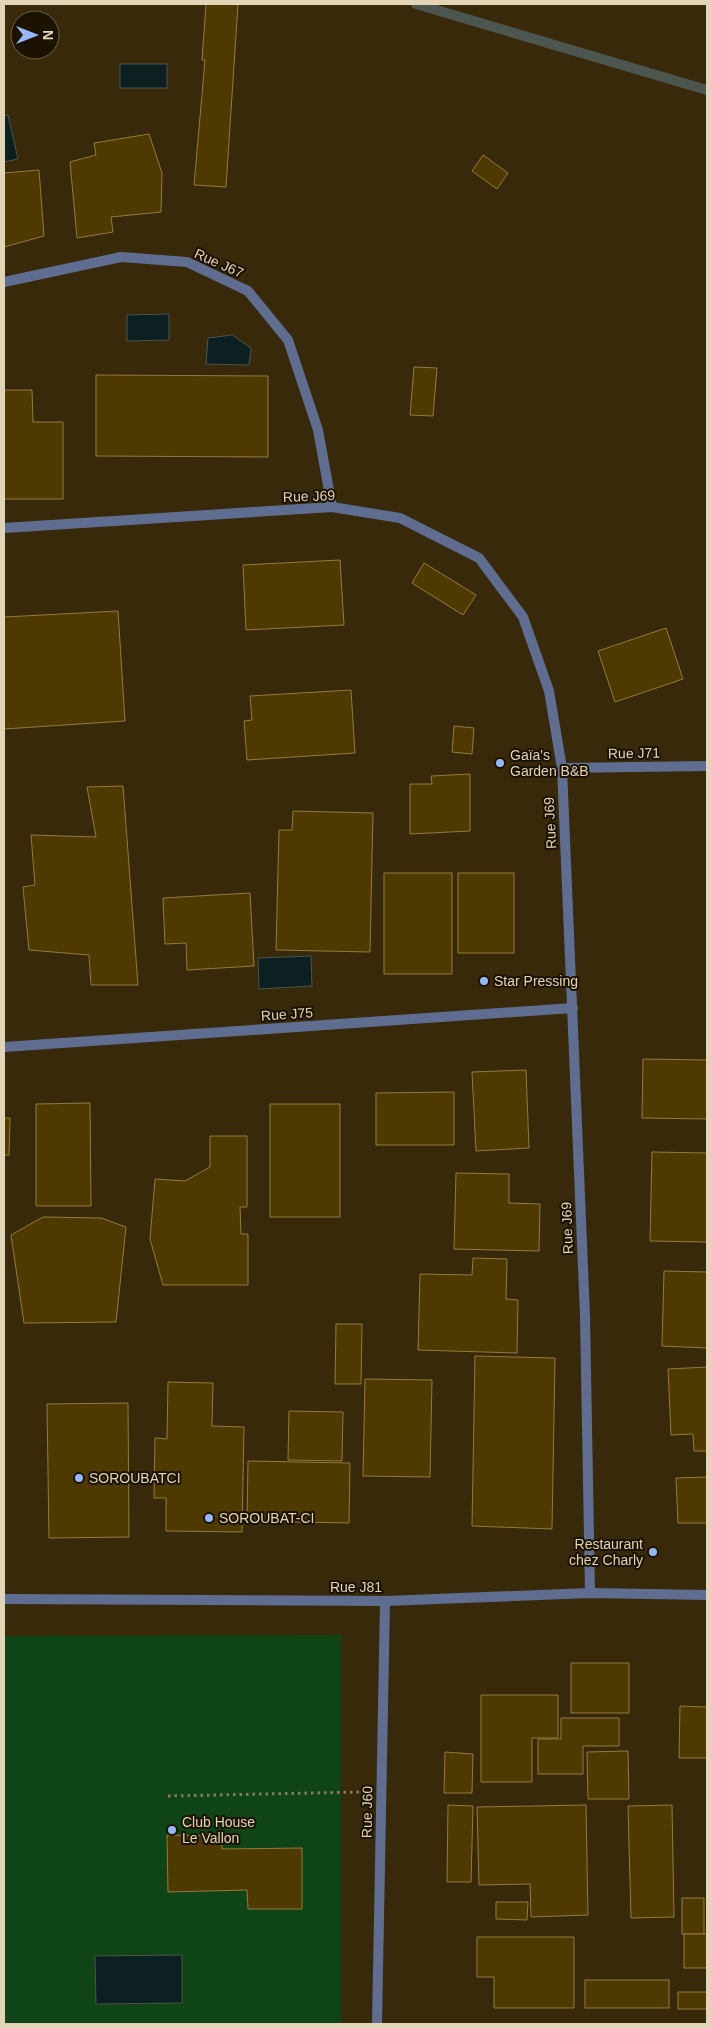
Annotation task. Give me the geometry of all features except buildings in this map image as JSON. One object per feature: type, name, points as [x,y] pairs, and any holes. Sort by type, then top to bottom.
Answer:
[{"type":"street","name":"Rue J67","points":[[4,282],[121,257],[187,262],[248,291],[288,340],[318,430],[332,507]]},
{"type":"street","name":"Rue J69","points":[[4,528],[332,507],[400,518],[478,558],[523,617],[549,691],[562,768],[584,1315],[590,1593]]},
{"type":"street","name":"Rue J71","points":[[562,768],[707,766]]},
{"type":"street","name":"Rue J75","points":[[4,1047],[573,1008]]},
{"type":"street","name":"Rue J81","points":[[4,1599],[385,1601],[590,1593],[707,1595]]},
{"type":"street","name":"Rue J60","points":[[377,2024],[385,1601]]},
{"type":"path","points":[[168,1796],[381,1792]]},
{"type":"green space","name":"Club House Le Vallon","points":[[341,1635],[341,2024],[4,2024],[4,1636]]},
{"type":"shaded area","points":[[120,64],[167,64],[167,88],[120,88]]},
{"type":"shaded area","points":[[8,115],[18,159],[4,162],[4,116]]},
{"type":"shaded area","points":[[169,314],[169,340],[127,341],[127,315]]},
{"type":"shaded area","points":[[232,335],[251,348],[249,365],[206,364],[208,338]]},
{"type":"shaded area","points":[[311,956],[312,986],[259,989],[258,958]]},
{"type":"shaded area","points":[[182,1955],[182,2003],[96,2004],[95,1956]]},
{"type":"waterway","points":[[416,4],[707,90]]},
{"type":"place","name":"Gaïa's Garden B&B","points":[[500,763]]},
{"type":"place","name":"Star Pressing","points":[[484,981]]},
{"type":"place","name":"SOROUBATCI","points":[[79,1478]]},
{"type":"place","name":"SOROUBAT-CI","points":[[209,1518]]},
{"type":"place","name":"Restaurant chez Charly","points":[[653,1552]]},
{"type":"place","name":"Club House Le Vallon","points":[[172,1830]]}]
